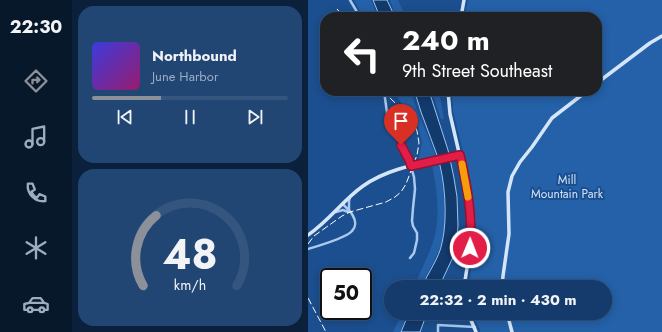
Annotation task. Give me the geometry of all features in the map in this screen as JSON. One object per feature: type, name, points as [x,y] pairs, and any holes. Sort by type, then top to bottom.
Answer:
[{"type":"street","points":[[350,0],[357,12]]},
{"type":"street","points":[[462,12],[464,0]]},
{"type":"street","points":[[602,79],[650,43],[662,36]]},
{"type":"street","points":[[385,96],[388,120],[408,157],[414,177],[415,189],[412,221],[417,233],[417,240],[414,253],[410,258]]},
{"type":"street","points":[[448,96],[450,114],[467,187],[471,232],[465,280]]},
{"type":"street","points":[[503,280],[509,234],[508,192],[512,176],[520,162],[552,118],[581,96]]},
{"type":"street","points":[[308,235],[351,196],[365,185],[381,176],[411,166],[460,155]]},
{"type":"street","points":[[350,212],[349,201],[351,196]]},
{"type":"street","points":[[308,249],[342,237],[351,232],[354,228],[355,222],[353,216],[342,204]]},
{"type":"street","points":[[332,214],[339,210],[350,212]]},
{"type":"street","points":[[472,320],[476,332]]},
{"type":"street","points":[[508,320],[512,332]]},
{"type":"street","points":[[438,332],[438,325],[475,327]]},
{"type":"green space","points":[[354,0],[371,0],[376,12],[360,12]]},
{"type":"green space","points":[[390,0],[398,0],[404,12],[394,12]]},
{"type":"green space","name":"Mill Mountain Park","points":[[468,0],[662,0],[662,332],[480,332],[475,320],[612,320],[612,280],[470,280],[475,233],[473,209],[470,180],[453,111],[452,96],[602,96],[602,12],[465,12]]},
{"type":"green space","points":[[397,96],[412,96],[436,156],[418,161],[422,143],[420,134],[415,117],[401,103]]},
{"type":"green space","points":[[434,96],[440,96],[444,119],[441,119]]},
{"type":"green space","points":[[439,164],[445,217],[444,228],[440,248],[436,258],[424,280],[417,280],[431,248],[437,223],[438,213],[432,165]]},
{"type":"green space","points":[[399,320],[405,320],[400,332],[393,332]]},
{"type":"shaded area","points":[[373,0],[387,0],[393,12],[378,12]]},
{"type":"shaded area","points":[[416,96],[431,96],[448,150],[457,197],[458,226],[453,257],[442,280],[425,280],[441,249],[444,233],[444,186],[437,155]]},
{"type":"shaded area","points":[[406,320],[424,320],[420,332],[401,332]]},
{"type":"railway","points":[[308,244],[314,236],[342,216],[350,212],[386,202],[401,192],[406,184],[417,155],[419,143],[417,131],[411,118],[389,96]]},
{"type":"railway","points":[[308,298],[326,332]]},
{"type":"slow traffic","points":[[462,164],[468,197]]},
{"type":"route","points":[[401,145],[411,166],[460,155],[467,187],[471,223],[470,248]]}]
